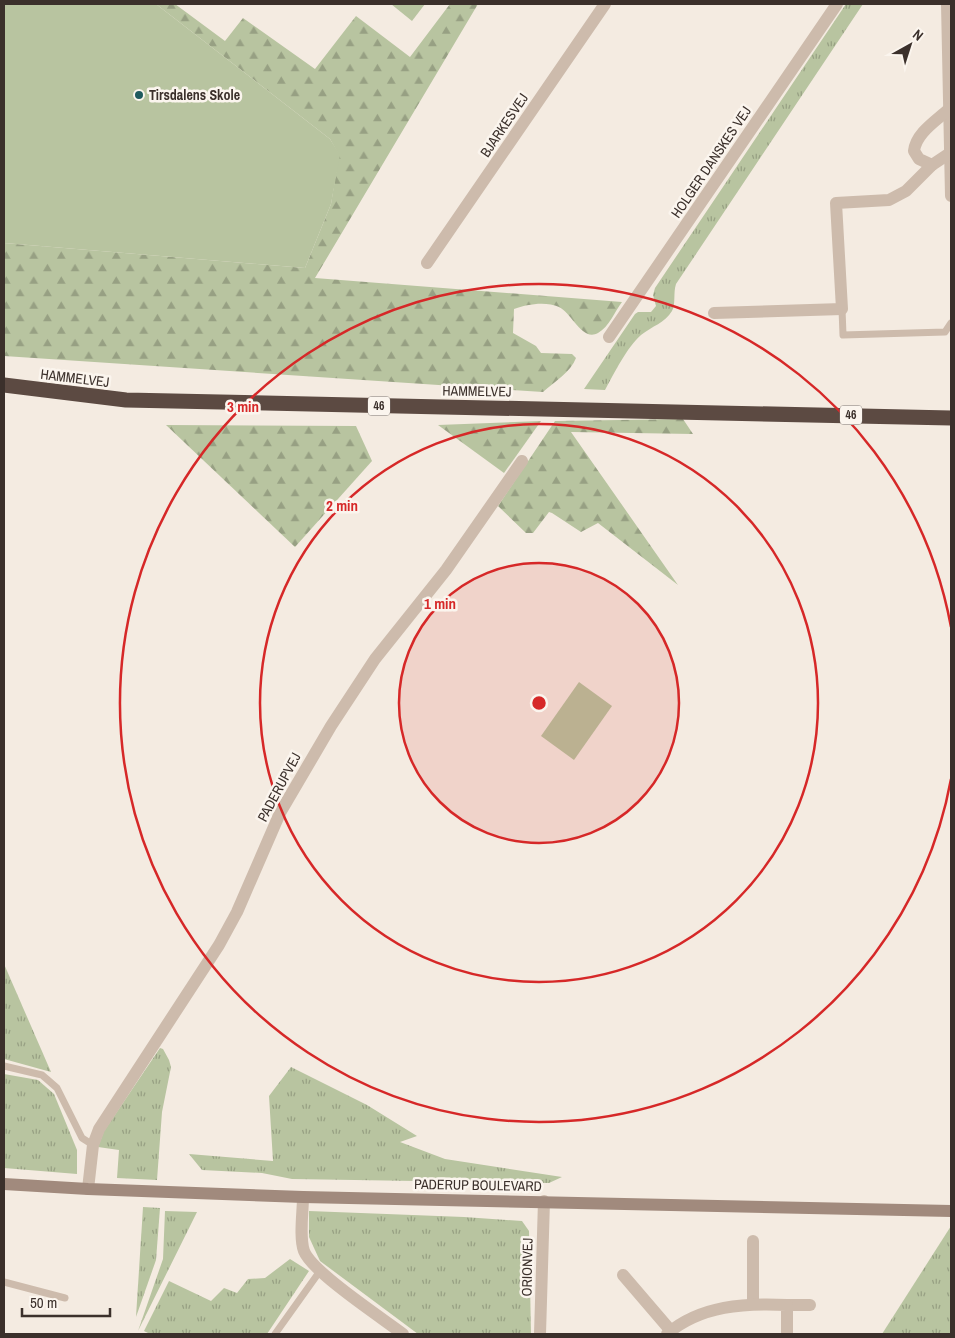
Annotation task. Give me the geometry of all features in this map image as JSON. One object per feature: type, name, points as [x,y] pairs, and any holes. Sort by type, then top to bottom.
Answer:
[{"type":"highway","name":"HAMMELVEJ","points":[[4,385],[126,400],[951,418]]},
{"type":"street","name":"BJARKESVEJ","points":[[427,263],[605,4]]},
{"type":"street","name":"HOLGER DANSKES VEJ","points":[[609,337],[837,4]]},
{"type":"street","points":[[947,4],[951,196]]},
{"type":"street","points":[[932,165],[919,159],[914,151],[915,143],[922,133],[949,109]]},
{"type":"street","points":[[714,312],[842,309],[836,204],[889,200],[906,191],[932,165],[950,153]]},
{"type":"street","name":"PADERUPVEJ","points":[[88,1189],[93,1145],[98,1130],[219,945],[237,912],[280,813],[330,726],[375,659],[446,570],[522,461]]},
{"type":"street","name":"PADERUP BOULEVARD","points":[[4,1184],[303,1197],[951,1211]]},
{"type":"street","points":[[303,1197],[302,1239],[304,1251],[320,1271],[403,1334]]},
{"type":"street","name":"ORIONVEJ","points":[[540,1334],[544,1201]]},
{"type":"street","points":[[753,1241],[753,1304]]},
{"type":"street","points":[[624,1275],[669,1332],[691,1319],[716,1308],[753,1304],[810,1305]]},
{"type":"street","points":[[787,1305],[787,1334]]},
{"type":"lane","points":[[951,196],[951,205]]},
{"type":"lane","points":[[842,309],[843,335],[946,332],[951,323]]},
{"type":"lane","points":[[4,1066],[42,1075],[50,1081],[57,1088],[82,1138],[93,1145]]},
{"type":"lane","points":[[275,1334],[320,1271]]},
{"type":"lane","points":[[4,1282],[65,1298]]},
{"type":"green space","name":"Tirsdalens Skole","points":[[4,4],[156,4],[330,139],[340,155],[331,204],[305,268],[4,243]]},
{"type":"green space","points":[[156,4],[175,4],[225,41],[243,18],[315,69],[356,16],[410,57],[450,4],[478,4],[315,278],[622,302],[609,323],[598,333],[592,335],[587,334],[564,310],[554,305],[536,304],[514,309],[513,333],[536,346],[541,353],[572,354],[576,358],[566,372],[543,392],[4,356],[4,243],[305,268],[331,204],[339,155],[330,139]]},
{"type":"green space","points":[[391,4],[425,4],[412,21]]},
{"type":"green space","points":[[846,4],[863,4],[676,284],[672,311],[666,319],[636,340],[621,361],[605,390],[584,389],[635,314],[638,312],[651,312],[656,306],[653,295],[655,288]]},
{"type":"green space","points":[[683,419],[693,434],[571,432],[678,585],[598,523],[581,532],[549,512],[533,533],[526,533],[498,506],[555,421]]},
{"type":"green space","points":[[541,421],[504,473],[438,425]]},
{"type":"green space","points":[[166,425],[356,426],[372,461],[295,547]]},
{"type":"green space","points":[[579,682],[612,706],[574,760],[541,736]]},
{"type":"green space","points":[[4,964],[51,1072],[4,1059]]},
{"type":"green space","points":[[160,1048],[163,1049],[171,1067],[162,1112],[157,1180],[117,1178],[119,1150],[98,1147],[104,1131]]},
{"type":"green space","points":[[291,1067],[367,1105],[417,1136],[400,1142],[445,1159],[562,1177],[549,1183],[292,1179],[262,1173],[202,1170],[189,1154],[273,1161],[269,1096]]},
{"type":"green space","points":[[4,1074],[38,1080],[54,1094],[77,1150],[77,1174],[4,1168]]},
{"type":"green space","points":[[143,1207],[160,1208],[156,1260],[136,1317]]},
{"type":"green space","points":[[165,1211],[197,1212],[138,1331],[163,1259]]},
{"type":"green space","points":[[309,1211],[522,1221],[529,1231],[531,1334],[418,1334],[320,1261],[309,1237]]},
{"type":"green space","points":[[951,1226],[951,1334],[882,1334]]},
{"type":"green space","points":[[290,1259],[309,1271],[267,1334],[150,1334],[144,1331],[169,1281],[211,1301],[224,1288],[237,1293],[248,1279],[265,1278]]},
{"type":"place","name":"Tirsdalens Skole","points":[[139,95]]}]
